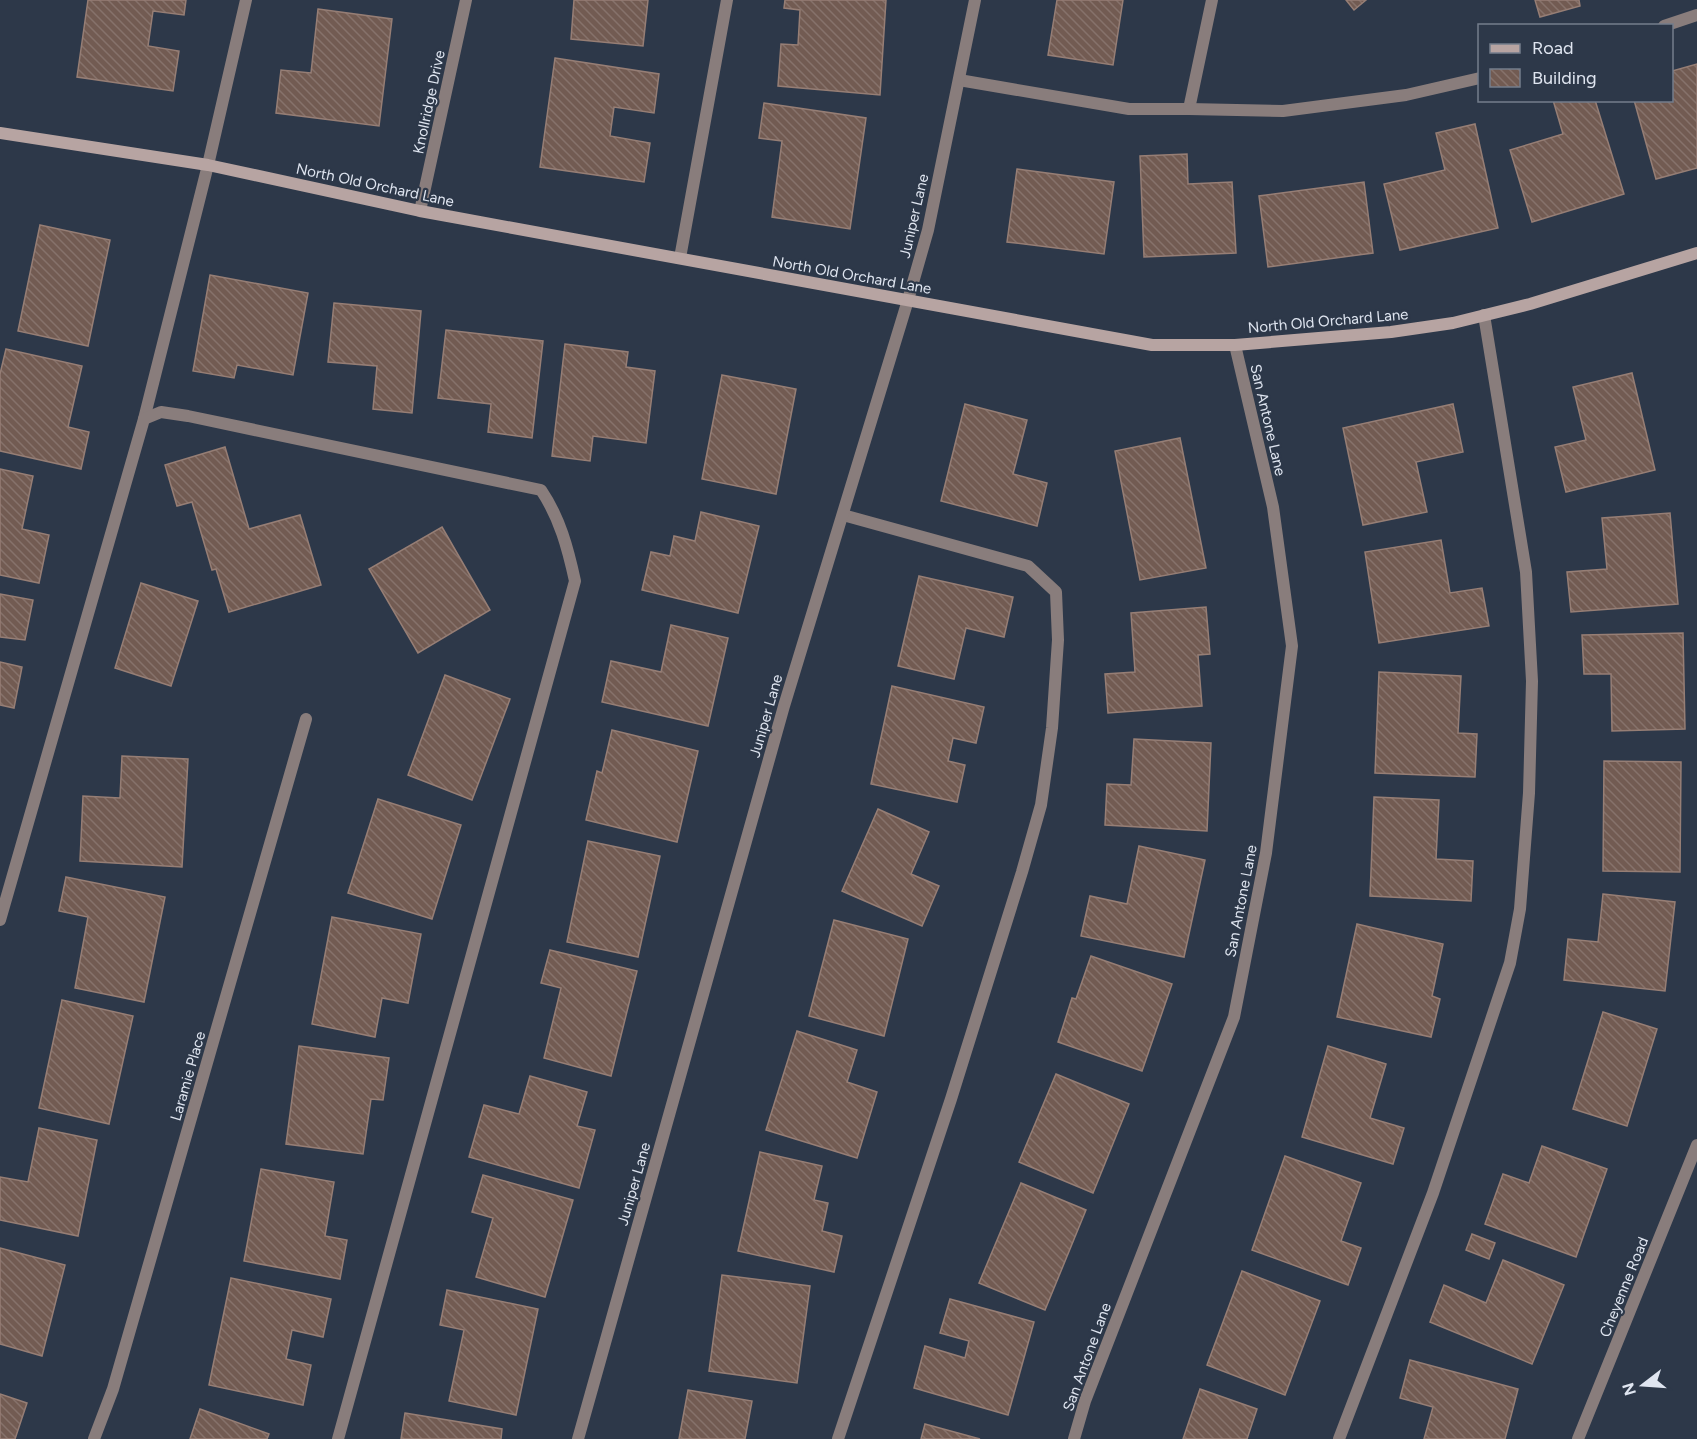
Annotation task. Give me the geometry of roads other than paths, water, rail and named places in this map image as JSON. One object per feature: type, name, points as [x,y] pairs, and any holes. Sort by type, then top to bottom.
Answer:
[{"type":"street","points":[[0,920],[144,418],[208,165],[246,0]]},
{"type":"street","name":"Knollridge Drive","points":[[420,211],[466,0]]},
{"type":"street","points":[[680,258],[727,0]]},
{"type":"street","name":"Juniper Lane","points":[[578,1439],[784,706],[928,230],[975,0]]},
{"type":"street","points":[[1189,109],[1212,0]]},
{"type":"street","points":[[1670,24],[1697,15]]},
{"type":"street","points":[[958,80],[1129,109],[1283,111],[1406,95],[1478,78]]},
{"type":"street","name":"North Old Orchard Lane","points":[[0,133],[208,165],[420,211],[1152,345],[1235,345],[1391,332],[1453,323],[1530,304],[1697,253]]},
{"type":"street","points":[[1339,1439],[1440,1171],[1510,963],[1520,909],[1529,793],[1532,681],[1526,572],[1484,315]]},
{"type":"street","name":"San Antone Lane","points":[[1074,1439],[1085,1401],[1234,1017],[1266,853],[1292,646],[1273,507],[1235,345]]},
{"type":"street","points":[[144,418],[161,412],[188,416],[541,490],[559,524],[574,581],[338,1439]]},
{"type":"street","points":[[838,1439],[916,1208],[1025,861],[1042,794],[1052,728],[1058,640],[1056,592],[1028,566],[843,515]]},
{"type":"street","name":"Laramie Place","points":[[93,1439],[113,1389],[306,719]]},
{"type":"street","name":"Cheyenne Road","points":[[1578,1439],[1697,1145]]}]
